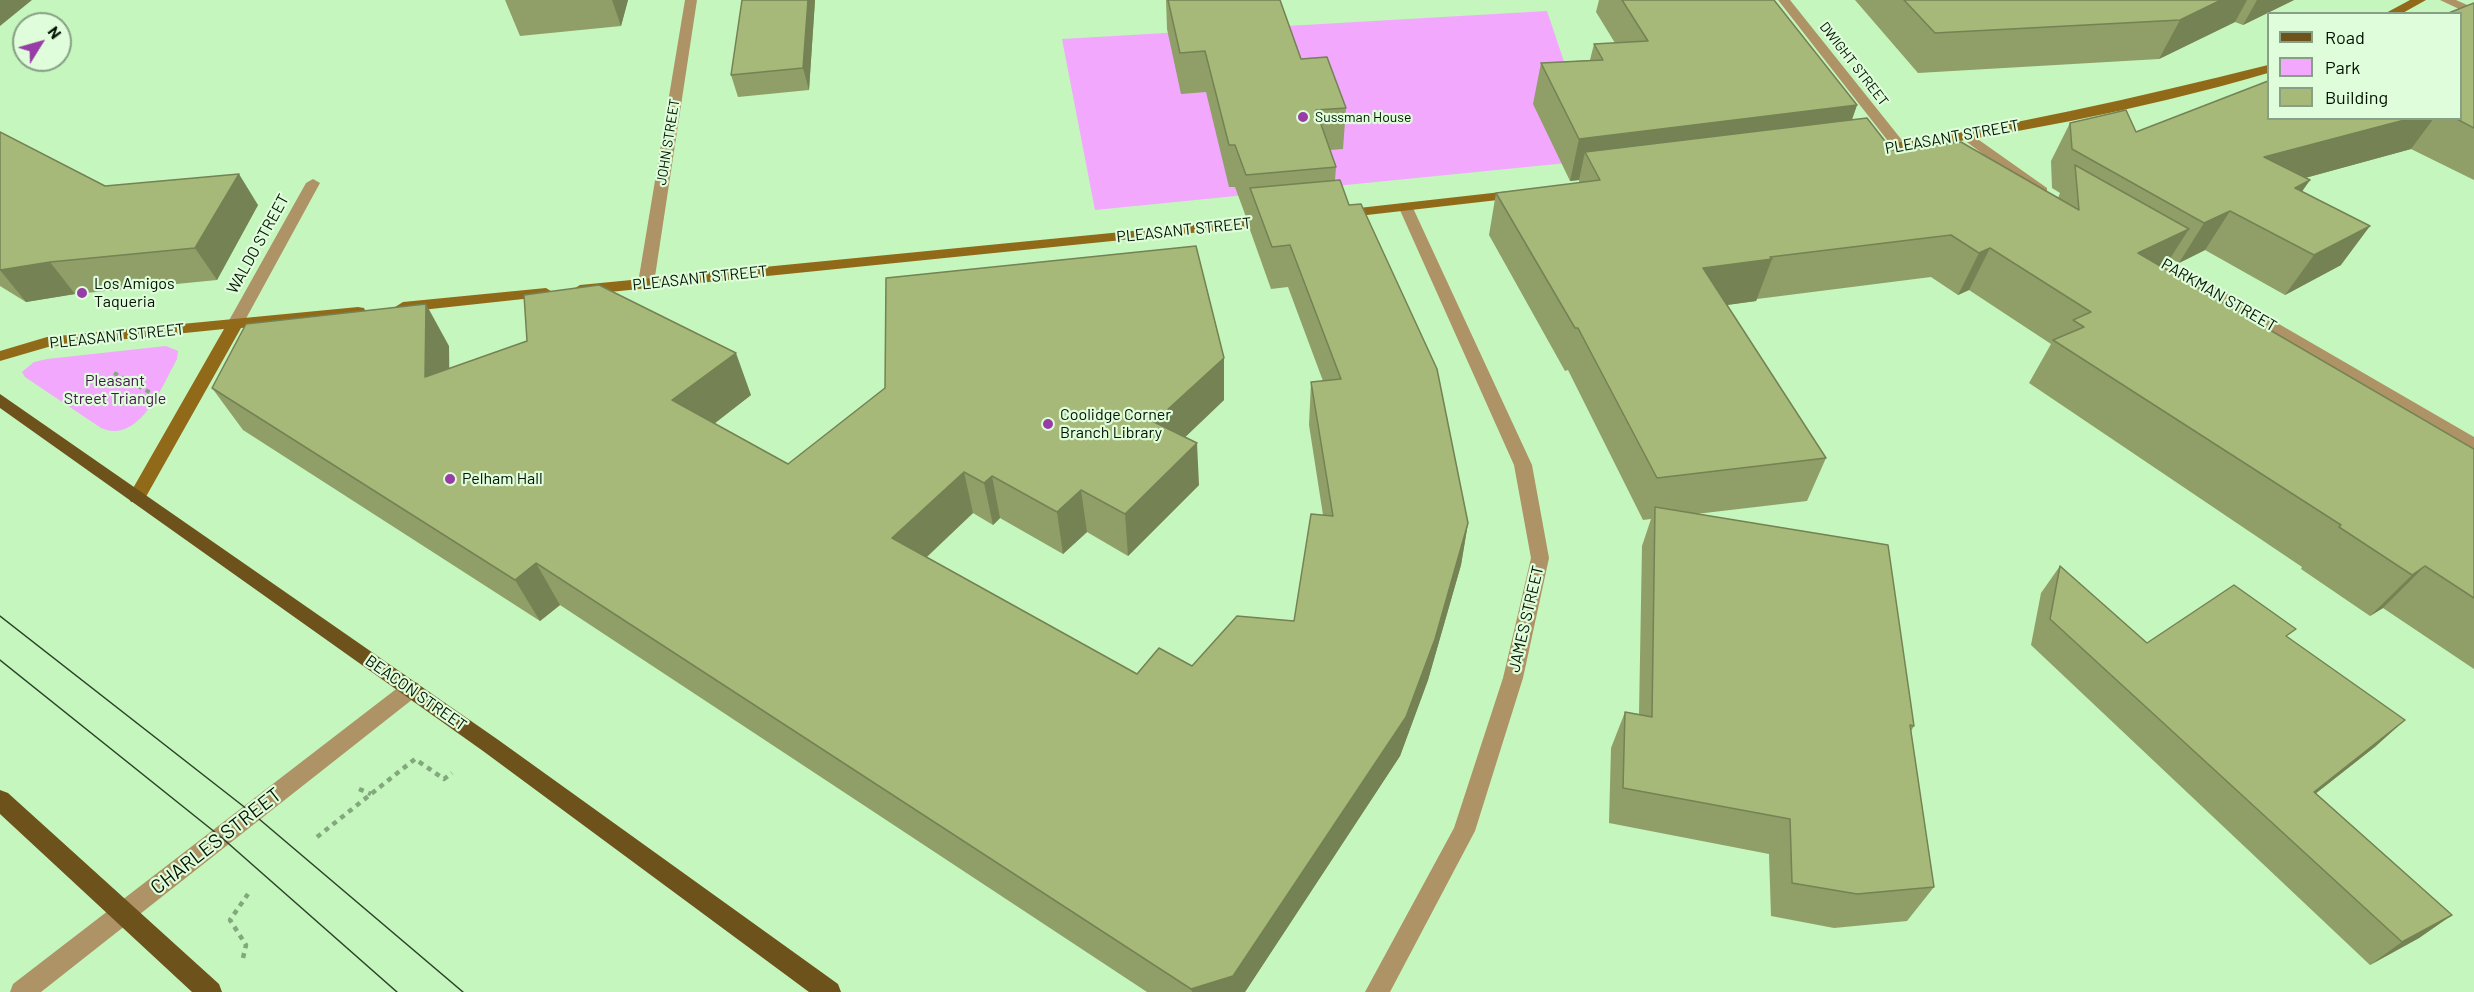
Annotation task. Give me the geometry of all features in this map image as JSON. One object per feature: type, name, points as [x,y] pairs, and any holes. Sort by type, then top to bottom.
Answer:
[{"type":"main road","name":"BEACON STREET","points":[[0,400],[411,689],[829,992]]},
{"type":"main road","points":[[0,800],[210,992]]},
{"type":"street","name":"JOHN STREET","points":[[646,283],[691,0]]},
{"type":"street","name":"DWIGHT STREET","points":[[1784,0],[1900,147]]},
{"type":"street","points":[[2394,12],[2420,0]]},
{"type":"street","points":[[2445,0],[2474,12]]},
{"type":"street","name":"PLEASANT STREET","points":[[1853,153],[1969,137],[2216,84],[2267,69]]},
{"type":"street","points":[[1969,137],[2007,168],[2059,201]]},
{"type":"street","name":"WALDO STREET","points":[[235,324],[313,183]]},
{"type":"street","points":[[1325,216],[1536,192]]},
{"type":"street","name":"JAMES STREET","points":[[1377,992],[1464,831],[1513,678],[1540,558],[1523,465],[1406,208]]},
{"type":"street","name":"PLEASANT STREET","points":[[0,356],[47,342],[76,338],[1290,219]]},
{"type":"street","name":"PARKMAN STREET","points":[[2137,247],[2474,445]]},
{"type":"street","points":[[137,496],[235,324]]},
{"type":"street","name":"CHARLES STREET","points":[[22,992],[411,689]]},
{"type":"path","points":[[107,369],[154,395]]},
{"type":"path","points":[[317,837],[415,759],[444,779],[452,773]]},
{"type":"path","points":[[358,789],[372,795]]},
{"type":"path","points":[[243,958],[246,945],[230,920],[248,894]]},
{"type":"green space","points":[[1547,11],[1597,160],[1095,210],[1062,39]]},
{"type":"green space","name":"Pleasant Street Triangle","points":[[166,346],[178,351],[177,359],[157,396],[138,420],[127,428],[115,431],[101,428],[25,377],[22,372],[34,362],[47,359]]},
{"type":"building","points":[[742,0],[808,0],[803,68],[731,75]]},
{"type":"building","name":"Sussman House","points":[[1168,0],[1280,0],[1301,59],[1327,57],[1346,108],[1316,110],[1336,167],[1246,175],[1235,145],[1229,145],[1205,51],[1180,53]]},
{"type":"building","points":[[1622,0],[1774,0],[1857,105],[1579,139],[1541,63],[1603,60],[1594,44],[1648,41]]},
{"type":"building","points":[[1904,0],[2221,0],[2180,20],[1935,33]]},
{"type":"building","points":[[2474,3],[2474,128],[2459,120],[2462,120],[2462,12],[2451,12]]},
{"type":"building","points":[[2267,81],[2267,120],[2404,120],[2264,157],[2310,180],[2295,188],[2370,226],[2314,255],[2230,211],[2204,223],[2072,149],[2070,123],[2126,110],[2136,132]]},
{"type":"building","points":[[1867,118],[1892,150],[1961,142],[2079,210],[2075,165],[2189,229],[2138,253],[2474,449],[2474,598],[2425,566],[2412,575],[2339,527],[2341,525],[2053,340],[2084,327],[2073,320],[2091,312],[1990,248],[1979,253],[1951,235],[1770,257],[1772,259],[1703,268],[1826,458],[1657,478],[1578,328],[1575,328],[1496,193],[1600,180],[1585,152]]},
{"type":"building","points":[[0,132],[105,186],[239,174],[195,248],[50,262],[0,270]]},
{"type":"building","points":[[1340,180],[1349,205],[1361,204],[1437,369],[1468,523],[1435,639],[1406,717],[1233,976],[1191,989],[536,563],[515,580],[212,388],[246,324],[426,304],[425,377],[527,341],[524,295],[599,285],[736,353],[672,400],[788,464],[885,388],[886,278],[1196,246],[1224,358],[1154,422],[1197,443],[1125,514],[1081,490],[1057,512],[992,476],[984,483],[964,472],[892,538],[1137,674],[1159,648],[1192,666],[1237,616],[1294,621],[1311,514],[1333,516],[1311,382],[1341,379],[1290,245],[1272,247],[1250,188]]},
{"type":"building","points":[[1655,507],[1888,545],[1914,726],[1910,725],[1934,887],[1857,894],[1792,883],[1790,819],[1623,788],[1625,712],[1652,717]]},
{"type":"building","points":[[2060,566],[2147,643],[2234,585],[2296,629],[2286,636],[2405,720],[2314,792],[2452,915],[2402,942],[2050,619]]},
{"type":"tram line","points":[[0,616],[252,813],[463,992]]},
{"type":"tram line","points":[[0,660],[221,837],[397,992]]},
{"type":"place","name":"Sussman House","points":[[1303,117]]},
{"type":"place","name":"Los Amigos Taqueria","points":[[82,293]]},
{"type":"place","name":"Coolidge Corner Branch Library","points":[[1048,424]]},
{"type":"place","name":"Pelham Hall","points":[[450,479]]}]
